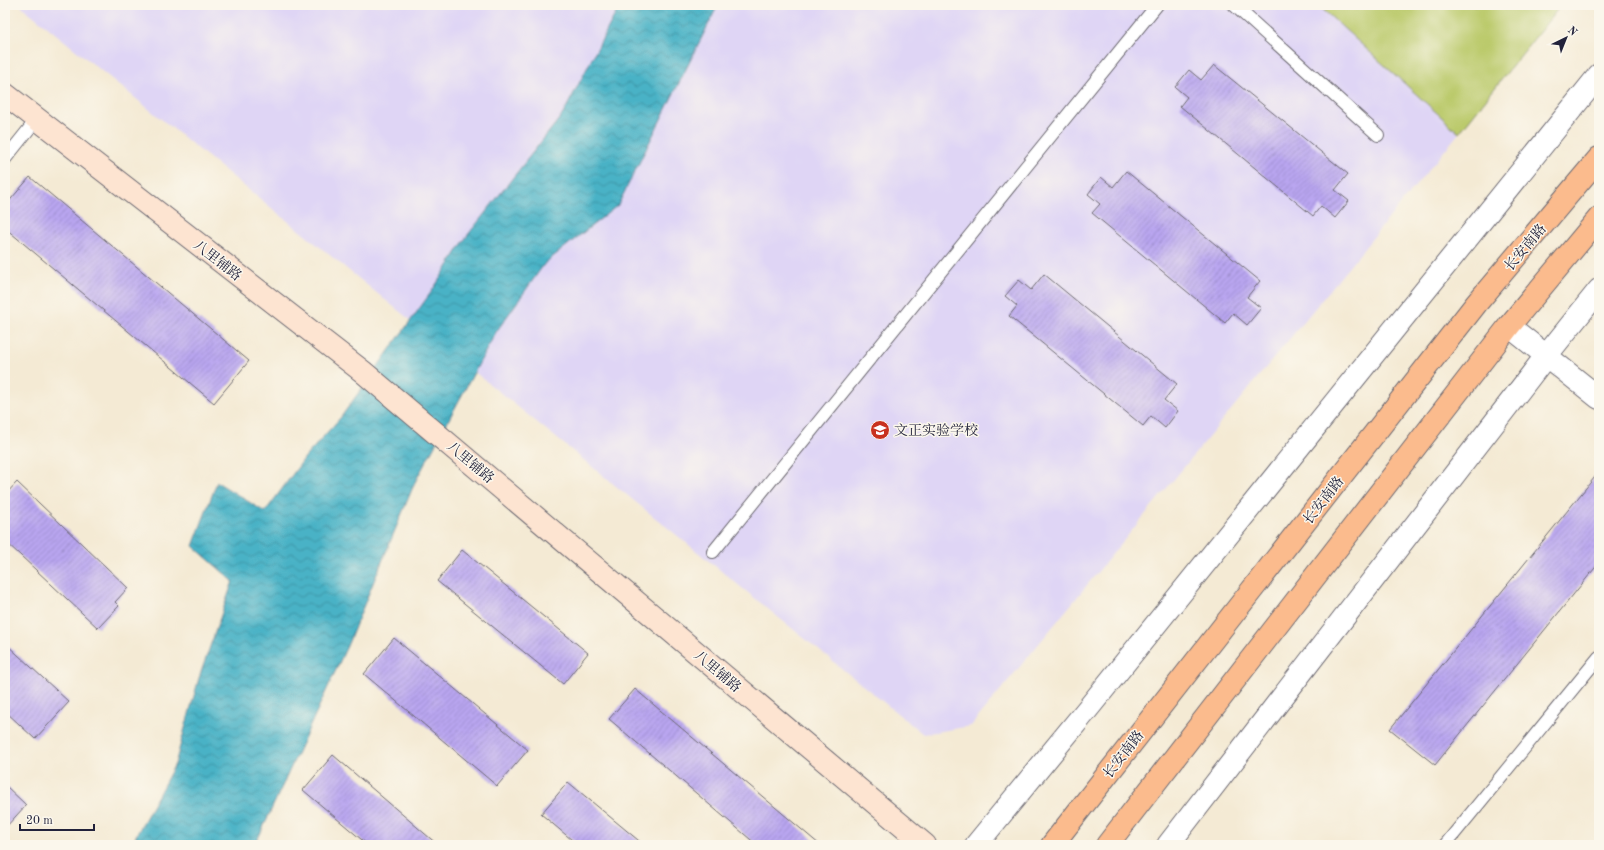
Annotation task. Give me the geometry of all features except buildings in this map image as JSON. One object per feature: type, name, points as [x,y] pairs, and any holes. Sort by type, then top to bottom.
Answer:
[{"type":"main road","name":"长安南路","points":[[1052,845],[1476,304],[1599,158]]},
{"type":"main road","points":[[1107,845],[1509,326],[1599,218]]},
{"type":"street","points":[[976,845],[1599,76]]},
{"type":"street","name":"八里铺路","points":[[5,94],[362,371],[925,845]]},
{"type":"street","points":[[1168,845],[1546,356],[1599,290]]},
{"type":"street","points":[[1509,326],[1599,398]]},
{"type":"lane","points":[[713,552],[1158,5]]},
{"type":"lane","points":[[1234,5],[1378,134]]},
{"type":"lane","points":[[5,159],[37,119]]},
{"type":"lane","points":[[1445,845],[1599,657]]},
{"type":"shaded area","name":"文正实验学校","points":[[20,5],[1561,5],[1459,133],[971,726],[923,734]]},
{"type":"green space","points":[[1318,5],[1561,5],[1459,133]]},
{"type":"water","points":[[620,5],[718,5],[618,205],[545,263],[496,332],[415,482],[347,646],[255,845],[131,845],[175,764],[199,678],[233,581],[193,546],[217,482],[265,512],[306,456],[341,417],[432,291],[467,236],[563,114]]},
{"type":"place","name":"文正实验学校","points":[[880,430]]}]
